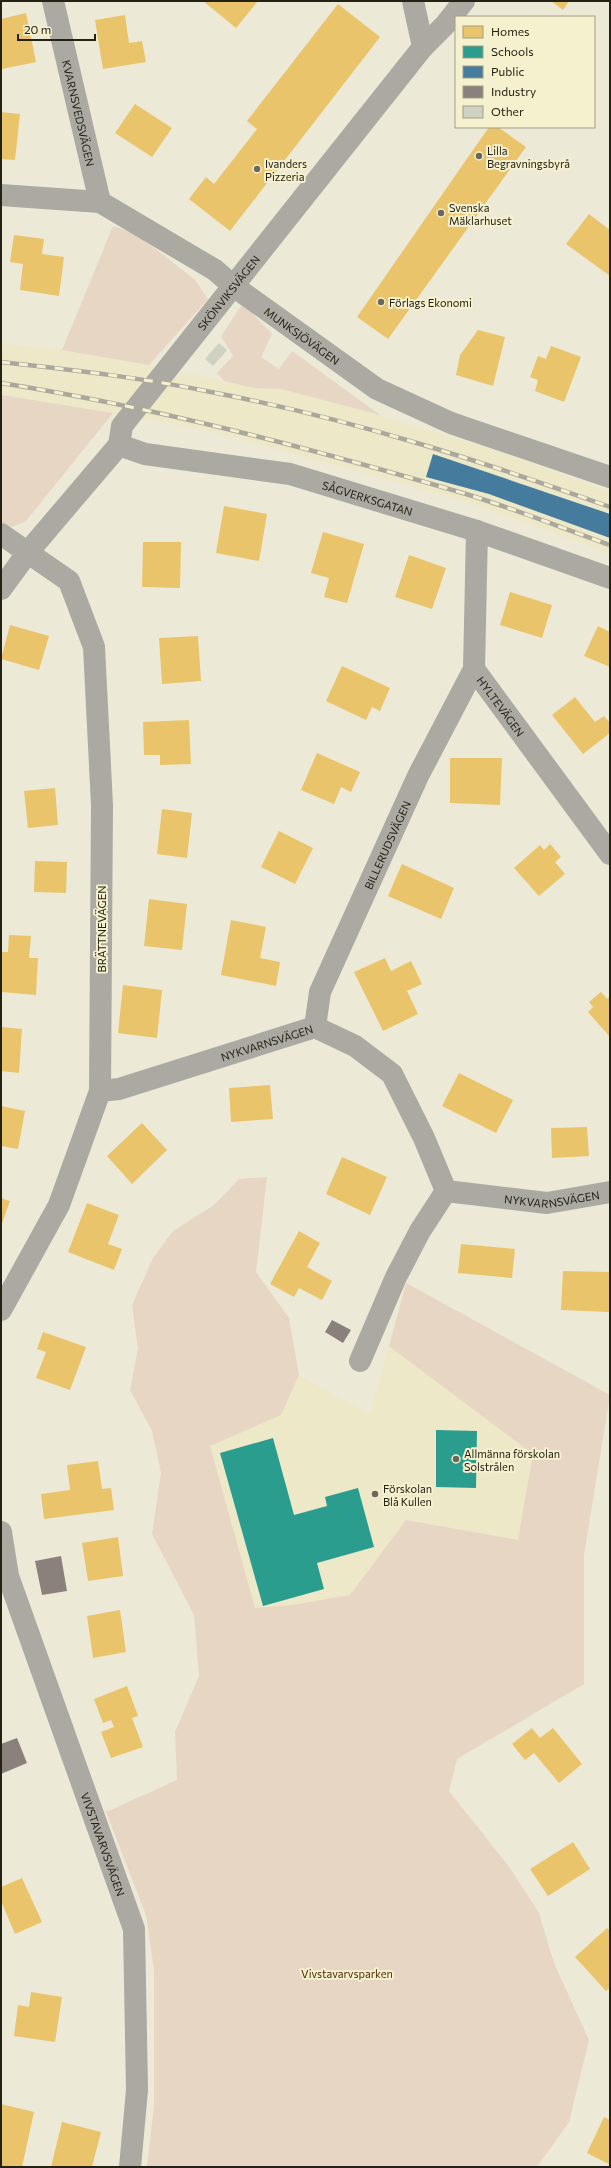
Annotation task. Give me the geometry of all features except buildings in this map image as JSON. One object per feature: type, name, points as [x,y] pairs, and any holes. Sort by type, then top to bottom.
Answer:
[{"type":"street","name":"KVARNSVEDSVÄGEN","points":[[53,1],[100,202]]},
{"type":"street","points":[[413,1],[423,47]]},
{"type":"street","name":"SKÖNVIKSVÄGEN","points":[[119,445],[122,426],[232,285],[423,47],[446,25],[464,1]]},
{"type":"street","name":"MUNKSJÖVÄGEN","points":[[1,195],[100,202],[215,270],[232,285],[377,389],[451,423],[610,477]]},
{"type":"street","points":[[1,589],[28,552],[119,445]]},
{"type":"street","name":"SÅGVERKSGATAN","points":[[119,445],[145,454],[290,474],[477,531],[610,578]]},
{"type":"street","name":"HYLTEVÄGEN","points":[[477,531],[474,669],[610,854]]},
{"type":"street","points":[[1,534],[28,552]]},
{"type":"street","name":"BRÄTTNEVÄGEN","points":[[1,1310],[59,1205],[100,1091],[102,805],[94,647],[69,581],[28,552]]},
{"type":"street","name":"BILLERUDSVÄGEN","points":[[315,1027],[320,992],[418,776],[474,669]]},
{"type":"street","name":"NYKVARNSVÄGEN","points":[[100,1091],[119,1089],[315,1027],[355,1046],[392,1074],[424,1138],[446,1191],[547,1203],[610,1192]]},
{"type":"street","points":[[360,1360],[396,1278],[420,1230],[446,1191]]},
{"type":"street","name":"VIVSTAVARVSVÄGEN","points":[[1,1532],[5,1579],[134,1929],[137,2090],[130,2167]]},
{"type":"shaded area","points":[[1,343],[62,350],[149,365],[254,388],[281,389],[358,409],[485,447],[610,491],[610,553],[465,501],[250,442],[188,426],[1,395]]},
{"type":"shaded area","name":"Förskolan Blå Kullen","points":[[389,1346],[533,1454],[518,1540],[406,1520],[350,1595],[293,1605],[255,1608],[210,1446],[281,1415],[299,1375],[370,1414]]},
{"type":"green space","points":[[113,226],[137,234],[195,280],[208,299],[149,365],[62,350]]},
{"type":"green space","points":[[241,306],[248,309],[272,334],[261,357],[279,369],[292,351],[380,415],[281,389],[254,388],[224,381],[217,373],[233,356],[221,336]]},
{"type":"green space","points":[[1,395],[113,413],[26,521],[12,527],[1,525]]},
{"type":"green space","name":"Vivstavarvsparken","points":[[267,1177],[256,1272],[289,1318],[299,1375],[281,1415],[210,1446],[255,1608],[293,1605],[350,1595],[406,1520],[518,1540],[533,1454],[389,1346],[406,1283],[610,1395],[584,1555],[584,1684],[457,1759],[449,1791],[510,1868],[539,1913],[554,1963],[589,2040],[569,2122],[537,2167],[147,2167],[154,2106],[154,1970],[146,1915],[106,1812],[177,1780],[175,1732],[199,1676],[194,1615],[152,1534],[161,1473],[152,1431],[130,1390],[138,1349],[132,1305],[153,1258],[173,1231],[214,1205],[239,1179]]},
{"type":"railway","points":[[1,362],[82,371],[163,383],[266,403],[415,442],[513,473],[610,507]]},
{"type":"railway","points":[[1,383],[60,393],[177,417],[351,461],[466,494],[610,545]]},
{"type":"place","name":"Lilla Begravningsbyrå","points":[[479,156]]},
{"type":"place","name":"Ivanders Pizzeria","points":[[257,169]]},
{"type":"place","name":"Svenska Mäklarhuset","points":[[441,213]]},
{"type":"place","name":"Förlags Ekonomi","points":[[381,302]]},
{"type":"place","name":"Allmänna förskolan Solstrålen","points":[[456,1459]]},
{"type":"place","name":"Förskolan Blå Kullen","points":[[375,1494]]}]
